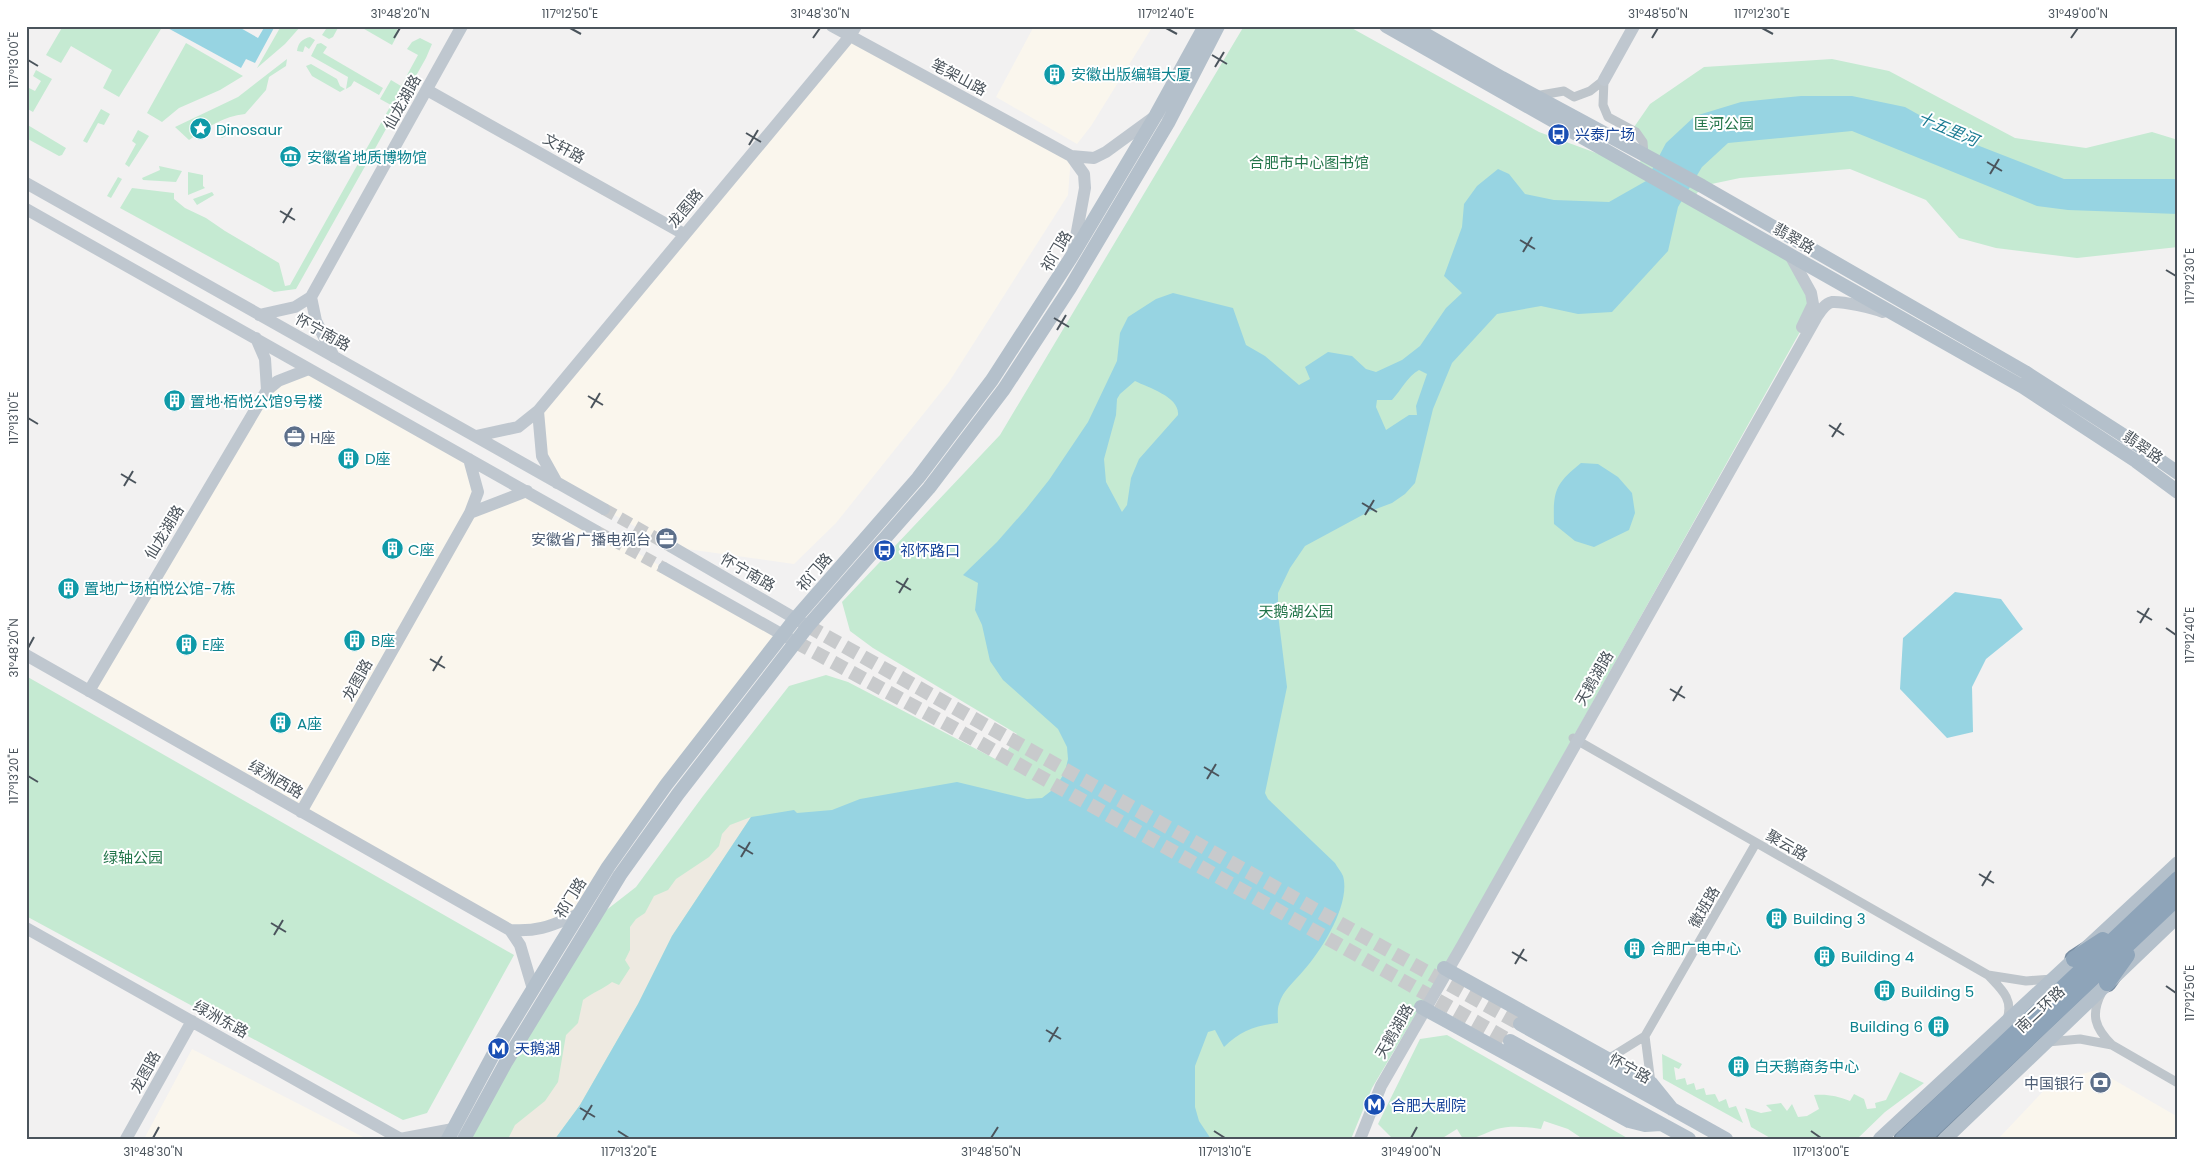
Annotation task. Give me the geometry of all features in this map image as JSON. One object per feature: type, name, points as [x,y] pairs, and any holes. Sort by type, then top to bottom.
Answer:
[{"type":"highway","points":[[2107,983],[2178,868]]},
{"type":"highway","name":"南二环路","points":[[1922,1139],[2146,918],[2178,879]]},
{"type":"highway","name":"南二环路","points":[[1903,1139],[2146,918],[2178,897]]},
{"type":"highway","points":[[2074,959],[2178,902]]},
{"type":"main road","name":"祁门路","points":[[450,1134],[493,1055],[608,867],[666,785],[795,619],[918,478],[992,380],[1072,256],[1156,115],[1205,26]]},
{"type":"main road","name":"祁门路","points":[[464,1139],[506,1062],[620,875],[678,794],[808,626],[929,488],[1004,389],[1085,264],[1168,122],[1218,26]]},
{"type":"main road","name":"翡翠路","points":[[1386,26],[2023,387],[2136,461],[2178,492]]},
{"type":"main road","name":"翡翠路","points":[[1411,26],[1702,186],[2025,372],[2130,438],[2178,473]]},
{"type":"main road","points":[[1880,1139],[2178,863]]},
{"type":"main road","points":[[1945,1139],[2178,916]]},
{"type":"main road","points":[[1446,969],[1651,1083],[1672,1109]]},
{"type":"main road","points":[[1423,1008],[1629,1121],[1645,1125],[1661,1124]]},
{"type":"main road","name":"怀宁路","points":[[1520,1024],[1726,1139]]},
{"type":"main road","points":[[1510,1041],[1689,1139]]},
{"type":"street","name":"仙龙湖路","points":[[311,297],[462,26]]},
{"type":"street","name":"笔架山路","points":[[832,26],[853,31],[1071,156]]},
{"type":"street","points":[[1520,102],[1536,96],[1564,91],[1574,97],[1590,91],[1604,80],[1634,26]]},
{"type":"street","name":"龙图路","points":[[476,436],[518,427],[538,410],[853,31]]},
{"type":"street","points":[[1604,80],[1603,104],[1608,117],[1636,132],[1643,142],[1644,154]]},
{"type":"street","name":"文轩路","points":[[428,90],[684,234]]},
{"type":"street","points":[[1071,156],[1094,158],[1106,152],[1156,115]]},
{"type":"street","points":[[1071,156],[1084,174],[1085,188],[1072,256]]},
{"type":"street","name":"怀宁南路","points":[[26,183],[334,358],[604,508]]},
{"type":"street","points":[[26,209],[596,531]]},
{"type":"street","name":"天鹅湖路","points":[[1351,1139],[1372,1088],[1446,969],[1801,330],[1813,304],[1811,293],[1790,255]]},
{"type":"street","points":[[258,315],[296,307],[311,297],[316,320],[334,358]]},
{"type":"street","name":"天鹅湖路","points":[[1575,739],[1823,307],[1832,302],[1865,306],[1900,317]]},
{"type":"street","points":[[256,338],[265,359],[267,390]]},
{"type":"street","points":[[267,390],[278,381],[309,369]]},
{"type":"street","name":"仙龙湖路","points":[[89,691],[267,390]]},
{"type":"street","points":[[538,410],[542,456],[557,483]]},
{"type":"street","name":"龙图路","points":[[301,812],[470,513],[478,492],[469,459]]},
{"type":"street","points":[[470,513],[527,491]]},
{"type":"street","name":"怀宁南路","points":[[672,547],[808,626]]},
{"type":"street","points":[[664,568],[796,642]]},
{"type":"street","name":"绿洲西路","points":[[26,655],[510,930]]},
{"type":"street","name":"聚云路","points":[[1575,739],[1988,975],[2026,982],[2054,978]]},
{"type":"street","name":"徽班路","points":[[1608,1059],[1646,1036],[1756,843]]},
{"type":"street","points":[[510,930],[530,931],[544,928],[579,914]]},
{"type":"street","name":"绿洲东路","points":[[26,928],[400,1138]]},
{"type":"street","points":[[510,930],[520,945],[533,989]]},
{"type":"street","name":"聚云路","points":[[1988,975],[2010,1003],[2010,1011],[2006,1023]]},
{"type":"street","points":[[2107,983],[2098,1000],[2095,1022],[2098,1032],[2112,1045],[2178,1083]]},
{"type":"street","name":"天鹅湖路","points":[[1360,1139],[1381,1086],[1423,1008]]},
{"type":"street","name":"龙图路","points":[[126,1139],[192,1021]]},
{"type":"street","points":[[1646,1036],[1651,1083]]},
{"type":"street","points":[[2046,1043],[2080,1039],[2112,1045]]},
{"type":"street","points":[[400,1138],[450,1134]]},
{"type":"shaded area","points":[[1034,26],[1153,26],[1091,126],[1077,144],[996,97]]},
{"type":"shaded area","points":[[850,36],[1071,156],[1068,195],[949,382],[836,523],[794,564],[672,547],[557,483],[542,456],[538,411]]},
{"type":"shaded area","points":[[309,369],[469,459],[475,479],[470,512],[527,491],[783,635],[579,914],[510,930],[89,691],[267,390]]},
{"type":"shaded area","points":[[192,1049],[367,1139],[144,1139]]},
{"type":"shaded area","points":[[2097,1070],[2178,1117],[2178,1139],[1998,1139],[2052,1082]]},
{"type":"green space","points":[[63,26],[156,26],[161,29],[119,97],[103,88],[112,70],[71,46],[61,63],[46,55]]},
{"type":"green space","points":[[281,26],[301,26],[285,44],[257,68]]},
{"type":"green space","points":[[328,26],[339,26],[333,37],[329,39],[322,35]]},
{"type":"green space","points":[[359,26],[395,26],[399,32],[392,45]]},
{"type":"green space","name":"天鹅湖公园","points":[[1244,26],[1348,26],[1539,132],[1637,168],[1643,148],[1640,139],[1632,130],[1650,104],[1704,67],[1832,59],[1889,71],[2015,138],[2086,148],[2152,132],[2178,140],[2178,247],[2077,258],[1996,248],[1959,238],[1926,200],[1850,169],[1740,178],[1702,186],[1693,199],[1790,255],[1811,293],[1801,330],[1457,945],[1372,1088],[1351,1139],[464,1139],[591,922],[636,887],[703,796],[789,686],[826,675],[848,682],[1001,762],[1017,734],[873,648],[850,631],[842,602],[1000,435]]},
{"type":"green space","points":[[310,37],[315,40],[309,49],[305,46],[303,52],[297,51],[301,42]]},
{"type":"green space","points":[[420,38],[432,44],[426,58],[296,289],[274,292],[120,208],[132,188],[174,193],[174,199],[185,208],[206,218],[279,263],[285,286],[290,285],[391,105],[380,99],[391,80],[401,86],[418,55],[407,49],[412,42]]},
{"type":"green space","points":[[186,43],[243,76],[220,90],[179,108],[162,122],[147,113]]},
{"type":"green space","points":[[321,43],[327,47],[323,53],[383,88],[379,95],[354,81],[346,89],[348,77],[311,56],[317,44]]},
{"type":"green space","points":[[287,59],[286,66],[269,77],[266,90],[245,114],[222,120],[189,140],[175,127],[238,97]]},
{"type":"green space","points":[[311,64],[337,79],[340,86],[345,89],[340,92],[312,76],[306,66]]},
{"type":"green space","points":[[36,70],[52,79],[33,112],[26,108],[26,89],[27,87],[35,91],[41,81],[33,76]]},
{"type":"green space","points":[[101,109],[110,114],[104,125],[98,123],[87,143],[83,141]]},
{"type":"green space","points":[[229,123],[234,131],[222,138],[216,132]]},
{"type":"green space","points":[[26,124],[66,148],[62,155],[59,156],[26,138]]},
{"type":"green space","points":[[138,130],[149,136],[129,167],[125,164],[136,144],[132,141]]},
{"type":"green space","points":[[159,166],[182,171],[176,182],[143,180],[142,178],[160,170]]},
{"type":"green space","points":[[188,172],[203,175],[203,186],[205,188],[188,195]]},
{"type":"green space","points":[[118,177],[122,179],[111,198],[107,196]]},
{"type":"green space","points":[[212,192],[214,195],[197,205],[193,199]]},
{"type":"green space","name":"绿轴公园","points":[[26,676],[514,955],[427,1113],[403,1120],[26,916]]},
{"type":"green space","points":[[1447,1035],[1629,1139],[1583,1139],[1568,1129],[1544,1121],[1541,1129],[1508,1127],[1468,1139],[1463,1139],[1457,1129],[1441,1139],[1393,1139],[1378,1124],[1420,1039]]},
{"type":"green space","points":[[1662,1054],[1682,1064],[1679,1069],[1674,1067],[1676,1080],[1685,1078],[1687,1085],[1694,1083],[1696,1090],[1704,1088],[1706,1095],[1715,1094],[1719,1102],[1726,1099],[1729,1108],[1736,1106],[1743,1123],[1663,1079]]},
{"type":"green space","points":[[1900,1072],[1924,1083],[1885,1112],[1857,1139],[1772,1139],[1751,1127],[1745,1108],[1761,1113],[1772,1111],[1766,1105],[1781,1103],[1787,1111],[1792,1104],[1798,1117],[1807,1116],[1819,1109],[1814,1095],[1832,1096],[1850,1101],[1854,1094],[1864,1099],[1867,1109],[1876,1108],[1875,1103],[1886,1100]]},
{"type":"sand","points":[[751,817],[672,936],[638,1004],[580,1105],[555,1139],[508,1139],[515,1125],[545,1101],[558,1082],[566,1035],[578,1023],[583,1000],[612,982],[619,985],[630,968],[625,960],[630,950],[630,927],[636,919],[645,913],[654,896],[668,890],[676,879],[709,857],[719,846],[722,834],[730,825]]},
{"type":"water","points":[[164,26],[237,26],[258,38],[265,26],[275,26],[255,63],[246,59],[241,68]]},
{"type":"water","name":"天鹅湖","points":[[1801,96],[1852,96],[1905,107],[1964,140],[2064,179],[2178,179],[2178,214],[2068,210],[2037,206],[1852,131],[1728,143],[1702,167],[1678,207],[1668,251],[1612,312],[1578,314],[1541,306],[1497,314],[1452,363],[1433,409],[1415,483],[1405,494],[1392,503],[1368,512],[1305,546],[1290,568],[1278,593],[1278,614],[1287,687],[1265,793],[1268,799],[1335,863],[1343,876],[1343,899],[1333,926],[1319,951],[1286,990],[1281,999],[1278,1008],[1278,1023],[1262,1025],[1248,1030],[1224,1047],[1215,1030],[1208,1032],[1195,1066],[1195,1107],[1199,1121],[1211,1139],[555,1139],[580,1105],[638,1004],[672,936],[751,817],[794,810],[797,813],[832,810],[860,799],[957,782],[1027,799],[1042,798],[1055,788],[1065,772],[1068,759],[1067,747],[1058,729],[1003,680],[990,661],[982,625],[975,610],[978,583],[963,575],[997,542],[1026,509],[1049,480],[1088,422],[1117,361],[1120,333],[1128,317],[1156,299],[1173,293],[1233,308],[1246,345],[1265,356],[1299,385],[1310,379],[1305,367],[1328,352],[1352,356],[1366,369],[1376,372],[1402,360],[1420,346],[1446,308],[1462,293],[1444,276],[1462,227],[1464,204],[1477,186],[1498,169],[1509,174],[1525,194],[1554,200],[1609,202],[1646,181],[1666,143],[1695,116],[1741,102]],"holes":[[[1419,370],[1427,374],[1416,406],[1417,415],[1409,415],[1386,430],[1376,407],[1377,400],[1392,400]],[[1135,381],[1169,398],[1174,403],[1178,415],[1139,459],[1131,478],[1127,505],[1122,512],[1106,482],[1104,459],[1116,415],[1117,399]]]},
{"type":"water","points":[[1581,463],[1598,464],[1618,477],[1632,493],[1635,513],[1629,530],[1594,547],[1575,541],[1554,524],[1554,504],[1557,489],[1566,477]]},
{"type":"water","points":[[1955,592],[2001,599],[2023,629],[1986,659],[1972,687],[1973,732],[1947,738],[1900,689],[1903,638]]},
{"type":"tunnel","points":[[604,509],[672,547]]},
{"type":"tunnel","points":[[596,531],[664,568]]},
{"type":"tunnel","points":[[808,626],[1520,1024]]},
{"type":"tunnel","points":[[796,642],[952,727],[1510,1041]]},
{"type":"place","name":"安徽出版编辑大厦","points":[[1055,74]]},
{"type":"place","name":"Dinosaur","points":[[200,129]]},
{"type":"place","name":"兴泰广场","points":[[1559,134]]},
{"type":"place","name":"安徽省地质博物馆","points":[[291,157]]},
{"type":"place","name":"置地·栢悦公馆9号楼","points":[[174,401]]},
{"type":"place","name":"H座","points":[[294,437]]},
{"type":"place","name":"D座","points":[[349,458]]},
{"type":"place","name":"安徽省广播电视台","points":[[667,539]]},
{"type":"place","name":"C座","points":[[392,549]]},
{"type":"place","name":"祁怀路口","points":[[884,550]]},
{"type":"place","name":"置地广场柏悦公馆-7栋","points":[[68,588]]},
{"type":"place","name":"B座","points":[[355,640]]},
{"type":"place","name":"E座","points":[[186,644]]},
{"type":"place","name":"A座","points":[[281,723]]},
{"type":"place","name":"Building 3","points":[[1777,918]]},
{"type":"place","name":"合肥广电中心","points":[[1635,948]]},
{"type":"place","name":"Building 4","points":[[1825,956]]},
{"type":"place","name":"Building 5","points":[[1885,991]]},
{"type":"place","name":"Building 6","points":[[1939,1026]]},
{"type":"place","name":"天鹅湖","points":[[499,1048]]},
{"type":"place","name":"白天鹅商务中心","points":[[1738,1066]]},
{"type":"place","name":"中国银行","points":[[2100,1083]]},
{"type":"place","name":"合肥大剧院","points":[[1375,1105]]},
{"type":"park label","name":"匡河公园","points":[[1724,123]]},
{"type":"park label","name":"合肥市中心图书馆","points":[[1309,162]]},
{"type":"water label","name":"十五里河","points":[[1948,129]]}]
